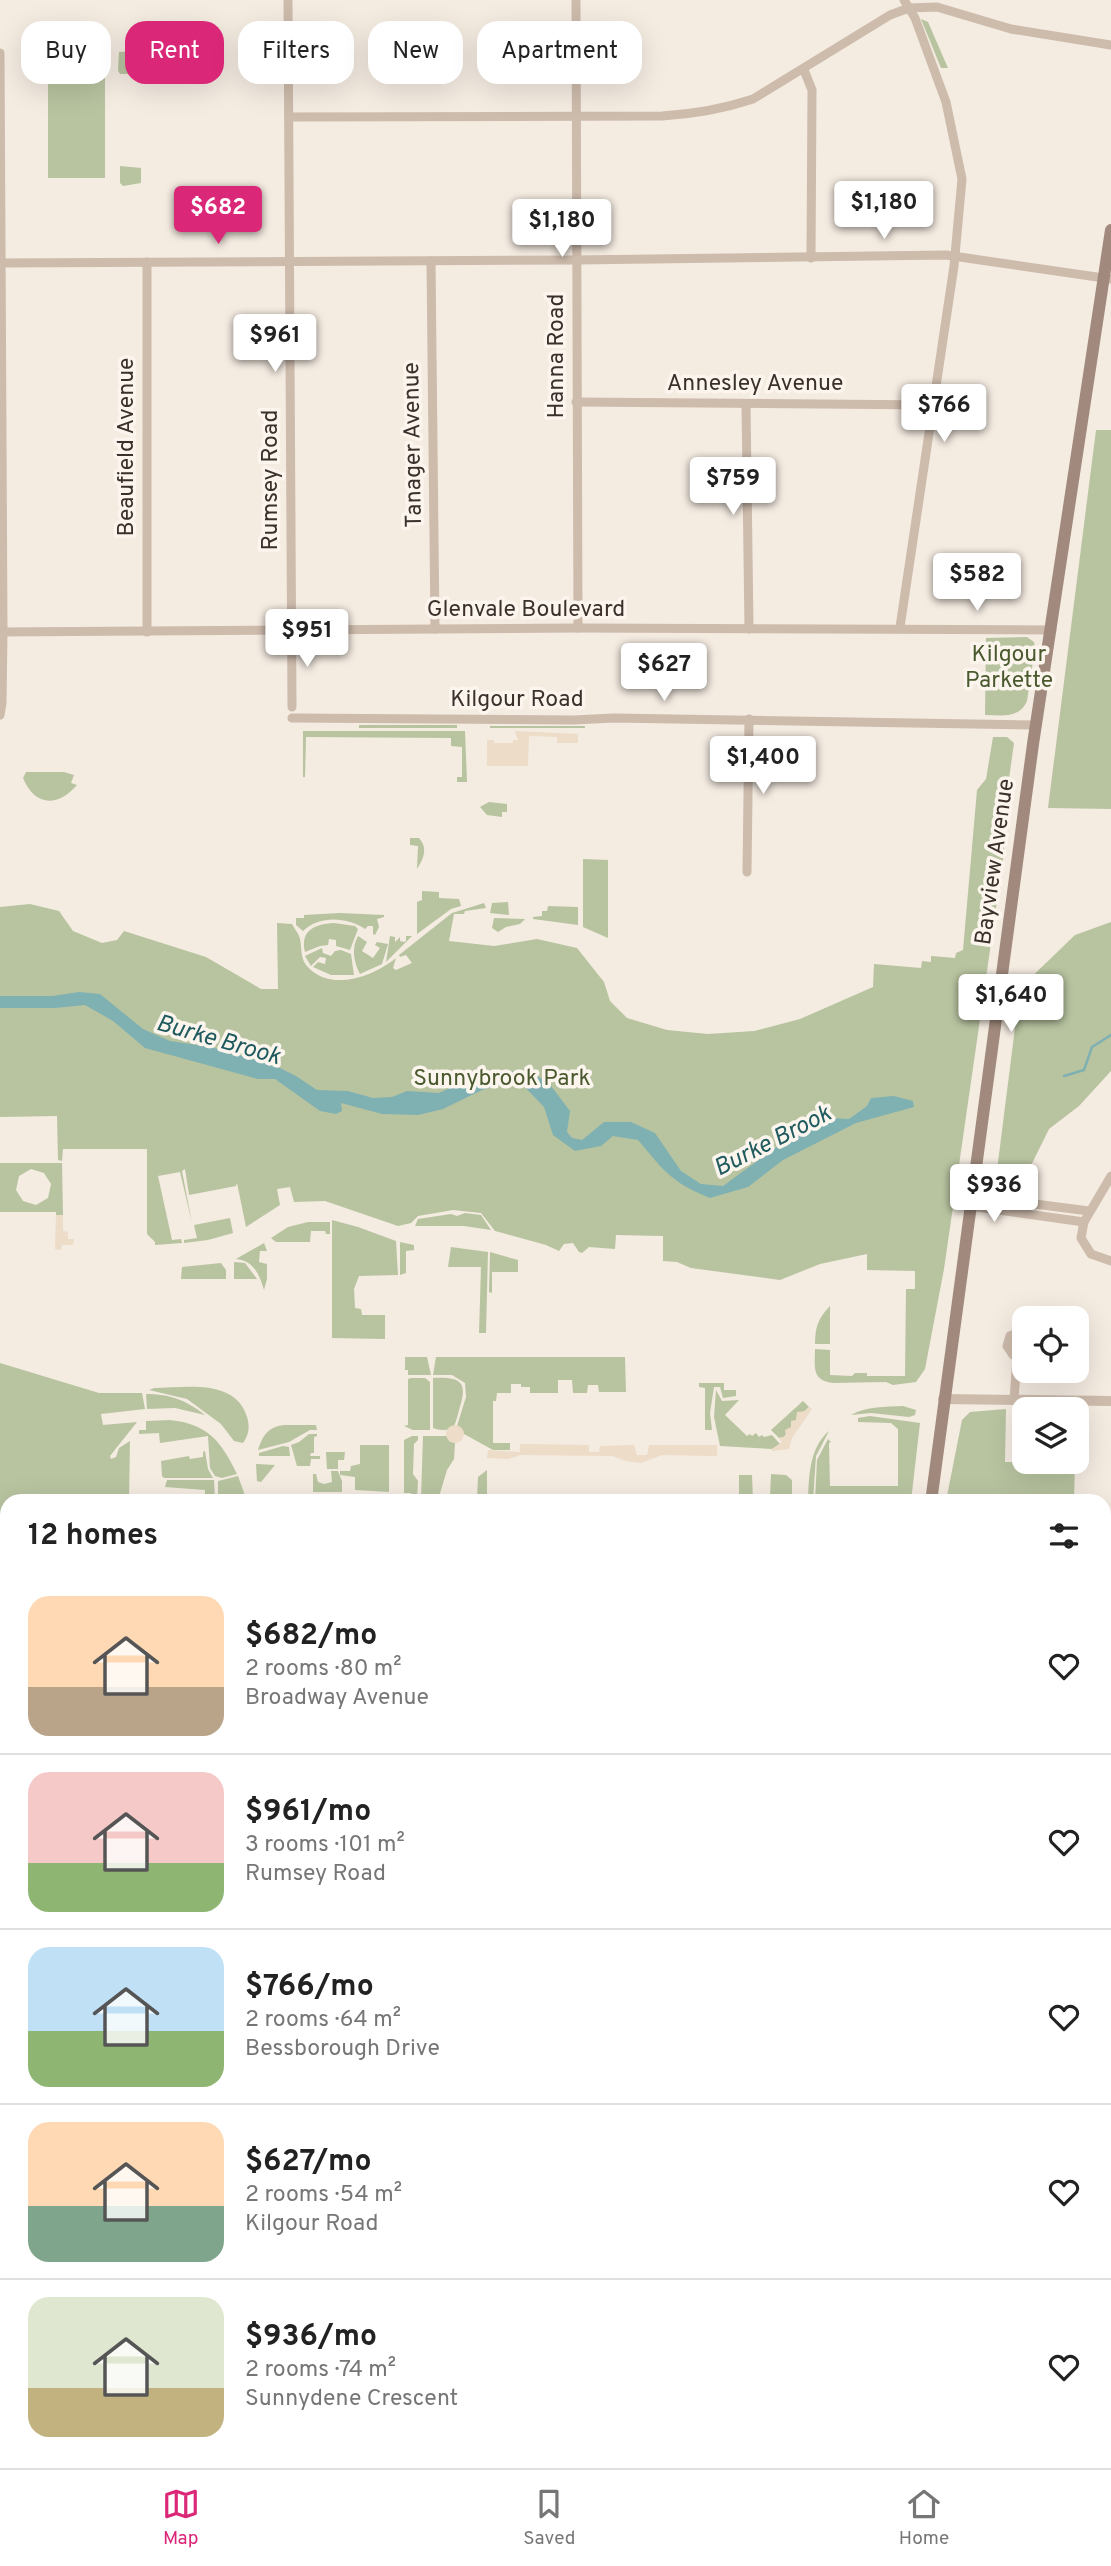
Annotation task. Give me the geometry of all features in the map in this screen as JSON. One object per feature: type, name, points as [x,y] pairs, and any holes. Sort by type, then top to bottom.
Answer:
[{"type":"main road","name":"Bayview Avenue","points":[[932,1494],[1036,725],[1107,278],[1111,230]]},
{"type":"street","name":"Rumsey Road","points":[[288,0],[292,707]]},
{"type":"street","name":"Hanna Road","points":[[576,0],[578,628]]},
{"type":"street","points":[[289,117],[662,116],[708,111],[753,99],[804,70],[906,4],[937,7],[1011,29],[1111,46]]},
{"type":"street","points":[[900,627],[935,405],[955,256],[962,179],[946,102],[929,52],[906,4]]},
{"type":"street","points":[[0,53],[0,715]]},
{"type":"street","points":[[804,70],[812,90],[811,258]]},
{"type":"street","points":[[0,263],[955,256],[1107,278]]},
{"type":"street","name":"Tanager Avenue","points":[[431,261],[435,629]]},
{"type":"street","name":"Beaufield Avenue","points":[[147,262],[147,632]]},
{"type":"street","name":"Annesley Avenue","points":[[576,402],[935,405]]},
{"type":"street","points":[[746,404],[748,629]]},
{"type":"street","name":"Glenvale Boulevard","points":[[1,632],[900,627],[1052,630]]},
{"type":"street","name":"Kilgour Road","points":[[292,718],[748,719],[1036,725]]},
{"type":"street","points":[[747,872],[748,719]]},
{"type":"street","points":[[1111,1176],[1084,1222],[1081,1238],[1091,1254],[1111,1261]]},
{"type":"street","points":[[971,1201],[1025,1202],[1090,1211]]},
{"type":"street","points":[[971,1201],[1023,1213],[1084,1222]]},
{"type":"street","points":[[1023,1213],[1025,1202]]},
{"type":"street","points":[[1012,1335],[1008,1339],[1008,1349],[1012,1351]]},
{"type":"street","points":[[943,1399],[1012,1400]]},
{"type":"street","points":[[1089,1401],[1111,1401]]},
{"type":"green space","points":[[921,19],[928,22],[948,68],[941,68]]},
{"type":"green space","points":[[119,52],[125,52],[125,74],[118,71]]},
{"type":"green space","points":[[48,84],[105,84],[105,178],[48,178]]},
{"type":"green space","points":[[120,166],[141,168],[141,183],[123,186],[120,183]]},
{"type":"green space","points":[[1096,430],[1111,430],[1111,809],[1048,808]]},
{"type":"green space","name":"Kilgour Parkette","points":[[1027,637],[1034,642],[1035,648],[1024,707],[1015,713],[985,715],[986,638]]},
{"type":"green space","points":[[359,725],[457,725],[457,728],[359,728]]},
{"type":"green space","points":[[585,726],[585,728],[490,728]]},
{"type":"green space","points":[[303,731],[465,731],[467,782],[457,782],[457,777],[462,777],[462,747],[451,746],[451,738],[306,737],[303,777]]},
{"type":"green space","name":"Sunnybrook Park","points":[[993,737],[1007,737],[1014,743],[1008,786],[1003,786],[1000,810],[1004,811],[1004,853],[944,1269],[925,1369],[916,1382],[893,1385],[886,1382],[833,1383],[821,1379],[816,1372],[815,1349],[830,1350],[830,1375],[852,1376],[855,1373],[867,1373],[867,1376],[905,1376],[906,1289],[915,1289],[915,1271],[867,1270],[867,1254],[820,1264],[780,1280],[691,1268],[677,1262],[663,1261],[663,1236],[616,1235],[615,1249],[589,1247],[582,1253],[573,1243],[564,1244],[559,1251],[495,1231],[481,1213],[453,1210],[418,1216],[411,1223],[398,1226],[325,1201],[294,1202],[290,1187],[277,1189],[280,1205],[246,1227],[237,1183],[236,1186],[189,1195],[185,1169],[182,1171],[192,1223],[180,1172],[158,1176],[172,1240],[181,1239],[182,1243],[155,1245],[147,1234],[147,1149],[63,1149],[62,1161],[58,1160],[57,1116],[0,1117],[0,907],[30,904],[59,911],[73,931],[102,943],[117,940],[124,931],[206,957],[261,989],[278,989],[277,923],[292,924],[299,937],[304,962],[316,974],[339,980],[351,979],[375,971],[396,958],[393,968],[396,970],[412,963],[406,955],[399,955],[452,913],[484,903],[486,908],[454,914],[449,941],[494,946],[537,939],[577,948],[604,982],[610,1001],[627,1018],[667,1030],[708,1034],[754,1031],[800,1019],[873,987],[874,964],[921,968],[922,961],[931,962],[931,956],[955,958],[956,953],[963,950],[977,790],[986,779]]},
{"type":"green space","points":[[26,772],[64,772],[74,775],[71,783],[77,785],[62,797],[47,801],[40,799],[28,788],[23,778]]},
{"type":"green space","points":[[489,802],[507,804],[507,812],[502,812],[502,817],[487,815],[480,807]]},
{"type":"green space","points":[[410,838],[419,838],[424,849],[417,869],[418,846],[410,845]]},
{"type":"green space","points":[[583,859],[608,860],[608,938],[583,927]]},
{"type":"green space","points":[[422,891],[439,892],[439,898],[459,899],[461,906],[451,909],[417,934],[417,902],[422,900]]},
{"type":"green space","points":[[508,902],[509,915],[490,913],[492,903]]},
{"type":"green space","points":[[548,906],[578,907],[578,925],[533,919],[542,916],[542,911],[547,911]]},
{"type":"green space","points":[[340,913],[384,917],[377,919],[379,927],[375,935],[373,926],[365,929],[342,920],[317,922],[303,931],[296,925],[296,918],[304,918],[304,915]]},
{"type":"green space","points":[[494,918],[525,919],[520,924],[498,932],[492,928]]},
{"type":"green space","points":[[1111,922],[1111,1071],[1079,1106],[1049,1129],[1016,1196],[994,1194],[1020,988],[1075,935]]},
{"type":"green space","points":[[334,923],[355,926],[358,929],[350,950],[336,946],[336,940],[329,939],[328,945],[305,952],[305,939],[310,930]]},
{"type":"green space","points":[[358,936],[367,942],[362,951],[373,958],[380,948],[375,945],[377,942],[388,944],[382,964],[360,974],[354,955]]},
{"type":"green space","points":[[390,936],[395,937],[395,942],[400,937],[400,941],[404,942],[406,936],[412,936],[386,962]]},
{"type":"green space","points":[[322,948],[323,953],[331,956],[335,951],[341,950],[351,954],[354,975],[331,975],[313,967],[318,962],[325,964],[326,958],[320,957],[311,966],[305,956]]},
{"type":"green space","points":[[0,1163],[62,1163],[63,1215],[56,1215],[56,1212],[0,1212]],"holes":[[[31,1169],[44,1173],[51,1184],[48,1198],[36,1205],[23,1201],[16,1190],[19,1176]]]},
{"type":"green space","points":[[465,1213],[481,1215],[491,1230],[464,1226],[415,1226],[418,1219]]},
{"type":"green space","points":[[230,1218],[233,1233],[184,1243],[184,1240],[197,1238],[194,1225]]},
{"type":"green space","points":[[332,1220],[396,1241],[398,1275],[359,1276],[354,1289],[355,1308],[361,1309],[362,1315],[385,1315],[385,1339],[332,1338]]},
{"type":"green space","points":[[308,1222],[330,1222],[330,1234],[325,1231],[311,1231],[310,1242],[276,1242],[271,1238],[288,1227]]},
{"type":"green space","points":[[400,1242],[414,1245],[414,1250],[406,1251],[406,1273],[400,1275]]},
{"type":"green space","points":[[264,1243],[267,1251],[260,1251],[259,1262],[267,1264],[264,1290],[255,1269],[247,1262],[236,1259]]},
{"type":"green space","points":[[451,1247],[488,1252],[486,1333],[479,1333],[481,1267],[448,1267]]},
{"type":"green space","points":[[490,1252],[518,1260],[518,1272],[492,1272],[492,1293],[489,1292]]},
{"type":"green space","points":[[234,1262],[245,1263],[257,1279],[234,1279]]},
{"type":"green space","points":[[221,1263],[226,1270],[226,1279],[181,1279],[182,1267]]},
{"type":"green space","points":[[830,1306],[830,1344],[815,1344],[818,1324]]},
{"type":"green space","points":[[405,1357],[427,1357],[431,1375],[408,1375],[408,1370],[405,1370]]},
{"type":"green space","points":[[436,1357],[625,1357],[626,1392],[599,1392],[598,1385],[588,1385],[587,1393],[573,1393],[572,1380],[558,1380],[558,1393],[530,1393],[530,1387],[511,1384],[511,1393],[497,1393],[496,1401],[493,1401],[493,1443],[510,1443],[510,1450],[493,1450],[464,1434],[457,1426],[466,1397],[465,1383],[452,1375],[433,1375]]},
{"type":"green space","points":[[0,1363],[99,1393],[142,1393],[145,1409],[101,1414],[103,1425],[137,1422],[110,1456],[111,1459],[116,1457],[119,1448],[130,1441],[129,1494],[0,1494]]},
{"type":"green space","points":[[425,1378],[430,1382],[430,1430],[413,1430],[404,1426],[408,1425],[408,1379]]},
{"type":"green space","points":[[433,1378],[450,1378],[462,1387],[462,1400],[456,1420],[454,1426],[449,1429],[433,1428]]},
{"type":"green space","points":[[699,1383],[724,1383],[724,1390],[736,1390],[736,1396],[723,1398],[720,1387],[714,1387],[710,1413],[712,1430],[705,1430],[705,1388],[699,1387]]},
{"type":"green space","points":[[208,1388],[232,1396],[247,1417],[248,1430],[245,1440],[243,1443],[234,1441],[221,1424],[187,1399],[149,1390]]},
{"type":"green space","points":[[716,1390],[722,1401],[739,1400],[725,1415],[747,1436],[756,1433],[759,1437],[772,1435],[780,1444],[772,1449],[720,1446],[714,1417]]},
{"type":"green space","points":[[146,1394],[177,1399],[205,1415],[175,1408],[147,1409]]},
{"type":"green space","points":[[803,1401],[809,1407],[784,1437],[779,1438],[771,1430]]},
{"type":"green space","points":[[903,1406],[916,1410],[915,1415],[851,1415],[870,1408]]},
{"type":"green space","points":[[1006,1409],[1005,1462],[1012,1462],[1012,1474],[1075,1474],[1074,1494],[947,1494],[962,1420],[970,1412]]},
{"type":"green space","points":[[870,1416],[920,1423],[912,1494],[815,1494],[817,1460],[828,1439],[831,1442],[830,1486],[898,1486],[898,1429],[891,1423],[858,1422],[858,1418]]},
{"type":"green space","points":[[170,1420],[194,1425],[212,1436],[237,1474],[222,1478],[215,1476],[210,1468],[208,1436],[160,1443],[159,1433],[139,1434],[139,1430],[146,1430],[146,1421]]},
{"type":"green space","points":[[284,1425],[316,1425],[317,1430],[310,1430],[289,1442],[258,1450],[267,1433]]},
{"type":"green space","points":[[829,1431],[816,1456],[813,1494],[808,1494],[814,1454]]},
{"type":"green space","points":[[309,1434],[317,1434],[314,1437],[314,1453],[310,1456],[320,1456],[320,1459],[311,1459],[310,1466],[297,1466],[291,1445]]},
{"type":"green space","points":[[418,1436],[414,1444],[413,1474],[418,1481],[417,1494],[404,1493],[404,1440]]},
{"type":"green space","points":[[423,1436],[447,1436],[449,1441],[455,1443],[454,1459],[447,1470],[440,1494],[421,1494]]},
{"type":"green space","points":[[360,1445],[389,1445],[389,1492],[355,1490],[355,1477],[340,1475],[340,1471],[350,1471],[351,1466],[360,1464]]},
{"type":"green space","points":[[283,1446],[289,1447],[290,1456],[259,1456],[259,1453]]},
{"type":"green space","points":[[205,1451],[208,1469],[213,1478],[162,1476],[161,1461],[189,1456],[190,1459],[203,1457]]},
{"type":"green space","points":[[326,1452],[345,1452],[344,1460],[338,1460],[338,1469],[327,1469]]},
{"type":"green space","points":[[256,1464],[275,1465],[261,1482],[257,1481]]},
{"type":"green space","points":[[487,1470],[487,1494],[477,1494],[478,1477]]},
{"type":"green space","points":[[331,1471],[338,1471],[342,1492],[313,1492],[313,1474],[316,1474],[318,1482],[324,1484],[332,1482]]},
{"type":"green space","points":[[771,1474],[786,1475],[792,1480],[792,1494],[770,1494]]},
{"type":"green space","points":[[739,1475],[752,1475],[753,1494],[739,1494]]},
{"type":"green space","points":[[238,1476],[244,1494],[218,1494],[218,1481]]},
{"type":"green space","points":[[167,1480],[214,1480],[215,1494],[205,1494],[205,1490],[165,1487]]},
{"type":"shaded area","points":[[515,731],[578,734],[578,743],[557,743],[557,737],[529,736],[528,766],[487,766],[487,740],[494,740],[494,743],[513,743],[513,740],[518,740]]},
{"type":"shaded area","points":[[56,1215],[63,1215],[63,1231],[68,1232],[68,1239],[74,1239],[73,1245],[62,1245],[61,1250],[55,1249]]},
{"type":"shaded area","points":[[809,1407],[812,1409],[792,1438],[789,1449],[772,1451],[782,1442],[779,1438],[786,1436],[785,1430],[791,1427],[791,1421],[796,1420],[797,1412],[806,1411]]},
{"type":"shaded area","points":[[455,1425],[461,1428],[464,1434],[461,1440],[455,1443],[449,1440],[446,1434],[449,1428]]},
{"type":"shaded area","points":[[520,1444],[589,1445],[589,1452],[599,1452],[600,1446],[634,1445],[637,1455],[647,1455],[649,1445],[717,1445],[717,1456],[662,1455],[641,1463],[612,1456],[520,1455],[508,1459],[487,1458],[488,1450],[520,1452]]},
{"type":"water","points":[[79,992],[100,994],[143,1029],[170,1041],[211,1047],[274,1065],[317,1090],[348,1091],[373,1098],[392,1097],[407,1091],[439,1093],[479,1075],[501,1071],[529,1072],[548,1082],[570,1111],[567,1132],[572,1138],[582,1140],[604,1122],[631,1122],[655,1133],[681,1171],[701,1184],[723,1186],[783,1142],[831,1118],[849,1119],[867,1106],[871,1098],[894,1096],[913,1101],[914,1107],[856,1123],[783,1160],[748,1187],[710,1198],[686,1187],[670,1175],[638,1140],[613,1136],[601,1146],[575,1151],[553,1135],[544,1107],[518,1080],[482,1090],[443,1109],[418,1115],[382,1114],[341,1103],[342,1111],[336,1114],[320,1111],[275,1079],[258,1079],[145,1048],[113,1021],[85,1005],[0,1008],[0,996],[52,996]]},
{"type":"waterway","name":"Burke Brook","points":[[1064,1076],[1084,1070],[1092,1047],[1111,1035]]}]
